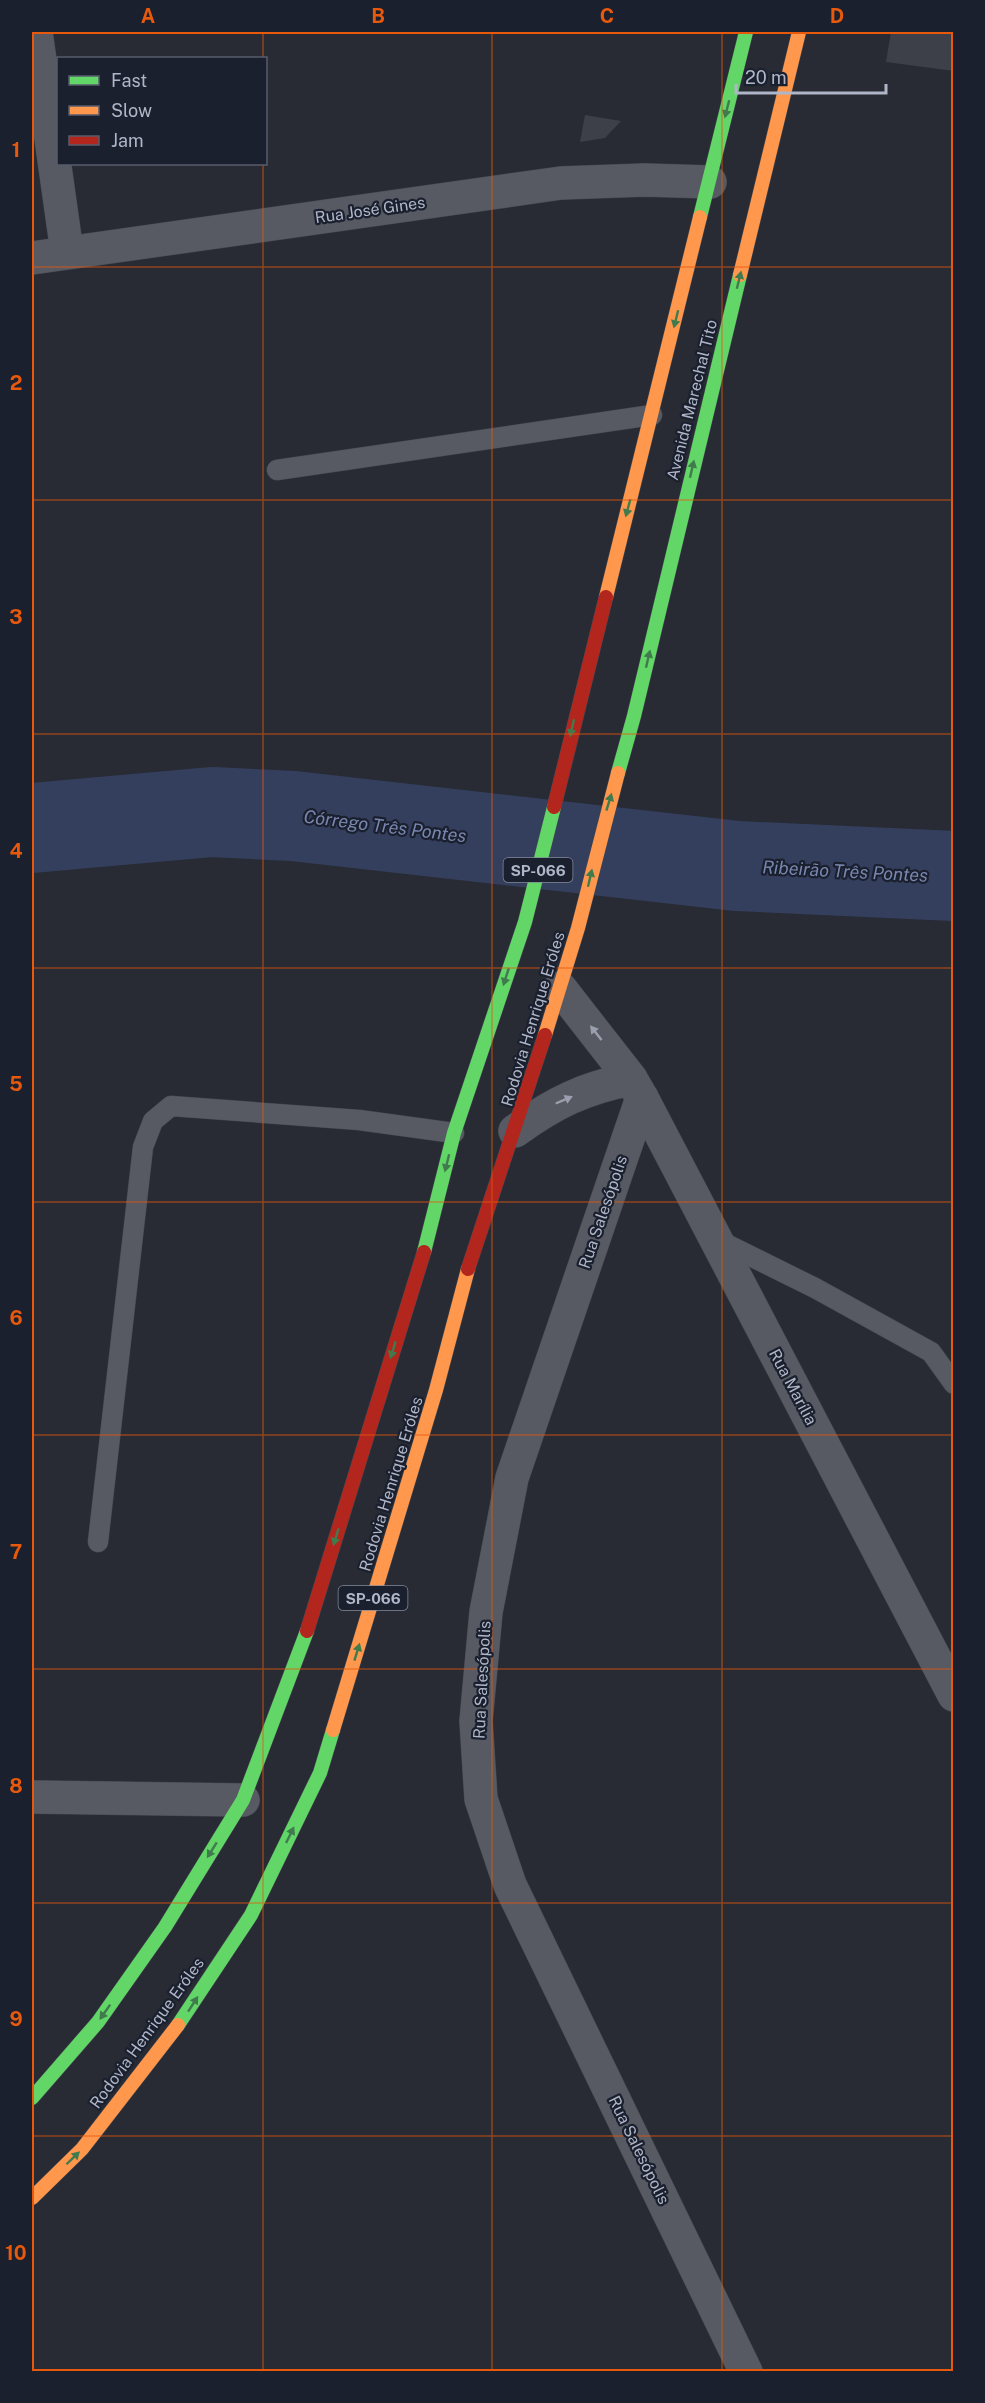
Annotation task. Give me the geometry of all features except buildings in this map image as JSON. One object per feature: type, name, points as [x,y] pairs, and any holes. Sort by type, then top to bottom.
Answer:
[{"type":"main road","points":[[652,415],[746,32]]},
{"type":"main road","name":"Avenida Marechal Tito","points":[[617,777],[634,716],[799,32]]},
{"type":"main road","name":"SP-066","points":[[32,2098],[99,2022],[165,1927],[243,1800],[310,1622],[425,1247],[454,1133],[525,922],[652,415]]},
{"type":"main road","name":"Rodovia Henrique Eróles","points":[[32,2198],[82,2149],[187,2013],[251,1915],[320,1773],[436,1390],[470,1262],[515,1131],[578,928],[617,777]]},
{"type":"street","points":[[36,32],[67,252]]},
{"type":"street","name":"Rua José Gines","points":[[32,258],[561,183],[645,180],[710,182]]},
{"type":"street","name":"Rua Marília","points":[[560,988],[636,1089],[954,1695]]},
{"type":"street","points":[[515,1131],[552,1105],[596,1086],[636,1089]]},
{"type":"street","name":"Rua Salesópolis","points":[[636,1089],[512,1478],[486,1612],[477,1721],[481,1799],[510,1885],[746,2372]]},
{"type":"street","points":[[32,1797],[243,1800]]},
{"type":"lane","points":[[277,470],[652,415]]},
{"type":"lane","points":[[98,1542],[143,1147],[153,1121],[171,1106],[359,1120],[454,1133]]},
{"type":"lane","points":[[716,1239],[815,1288],[931,1352],[954,1384]]},
{"type":"waterway","name":"Córrego Três Pontes","points":[[32,828],[212,812],[293,816],[737,866],[954,876]]},
{"type":"traffic: fast","points":[[700,217],[746,32]]},
{"type":"traffic: fast","points":[[618,773],[634,716],[740,275]]},
{"type":"traffic: fast","points":[[424,1252],[454,1133],[525,922],[554,807]]},
{"type":"traffic: fast","points":[[32,2098],[98,2022],[165,1927],[243,1800],[307,1631]]},
{"type":"traffic: fast","points":[[178,2025],[251,1915],[320,1773],[333,1730]]},
{"type":"traffic: slow","points":[[740,275],[799,32]]},
{"type":"traffic: slow","points":[[606,597],[700,217]]},
{"type":"traffic: slow","points":[[545,1035],[578,928],[618,773]]},
{"type":"traffic: slow","points":[[333,1730],[436,1390],[468,1269]]},
{"type":"traffic: slow","points":[[32,2198],[82,2149],[178,2025]]},
{"type":"traffic: jam","points":[[554,807],[606,597]]},
{"type":"traffic: jam","points":[[468,1269],[545,1035]]},
{"type":"traffic: jam","points":[[307,1631],[424,1252]]},
{"type":"water label","name":"Ribeirão Três Pontes","points":[[845,871]]}]
